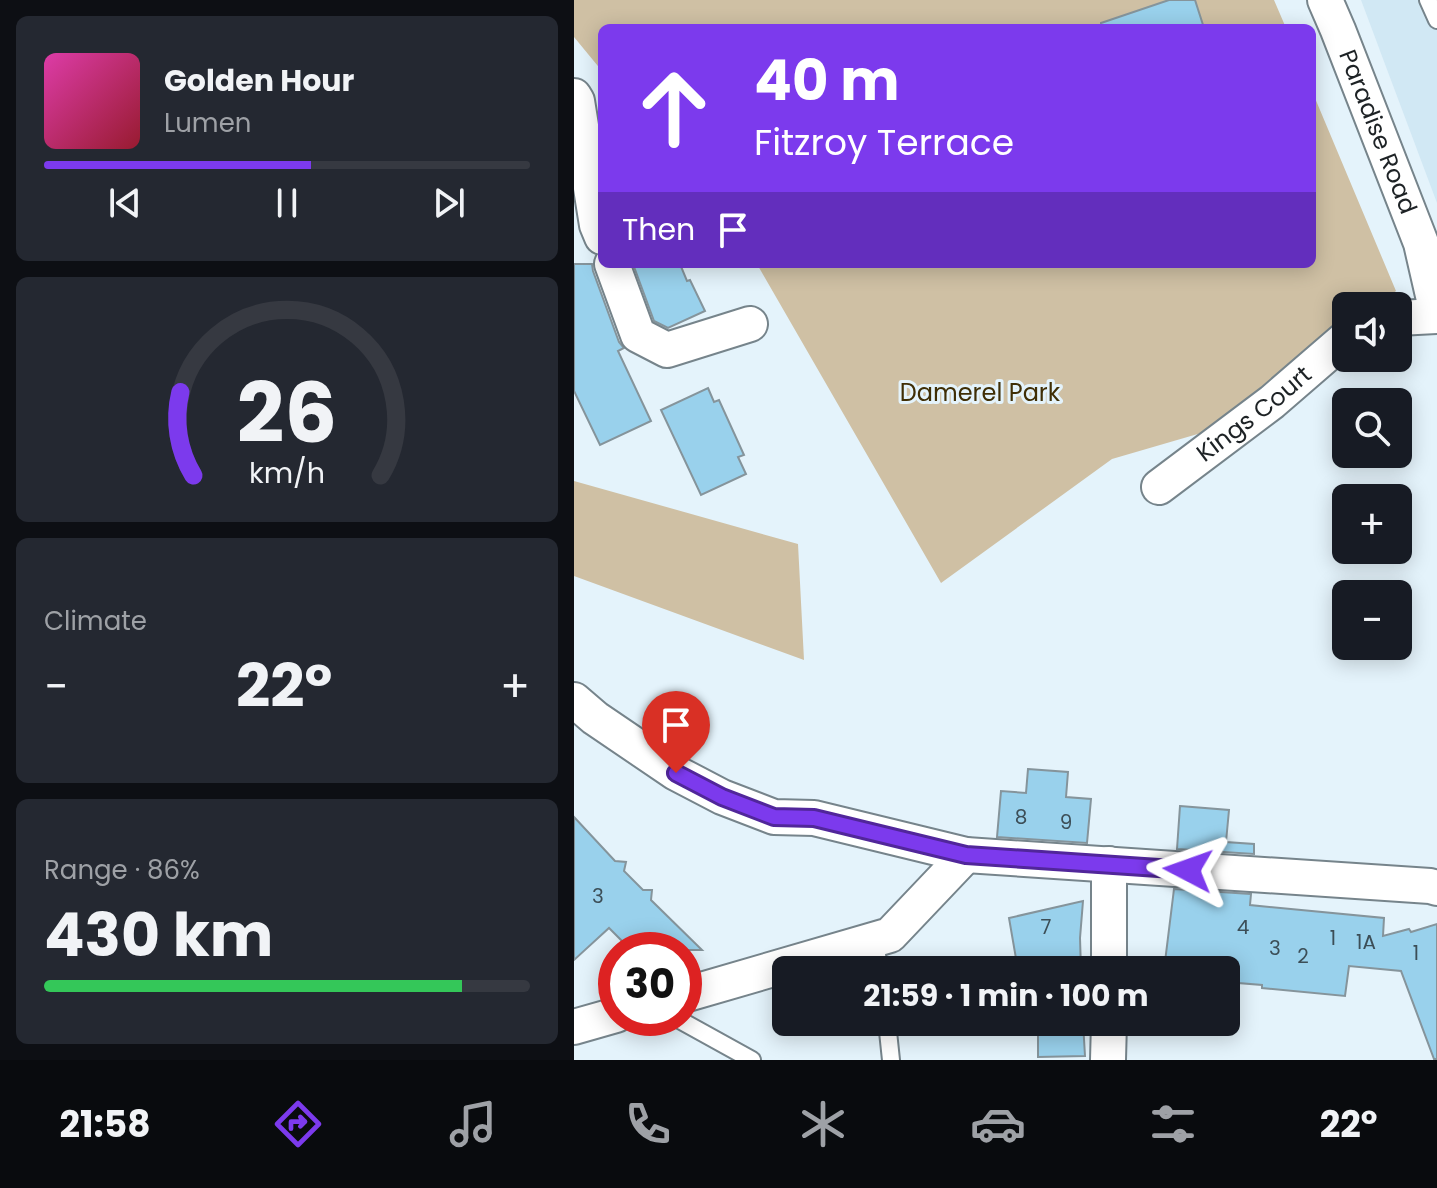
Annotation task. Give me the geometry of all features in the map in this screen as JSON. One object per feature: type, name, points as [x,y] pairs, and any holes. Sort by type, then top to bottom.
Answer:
[{"type":"street","name":"Paradise Road","points":[[1325,0],[1421,243],[1437,314]]},
{"type":"street","points":[[574,96],[598,227]]},
{"type":"street","points":[[613,268],[638,335],[667,350],[750,324]]},
{"type":"street","points":[[1412,317],[1437,314]]},
{"type":"street","name":"Kings Court","points":[[1159,487],[1272,402],[1332,350]]},
{"type":"street","points":[[574,700],[595,718],[676,773],[722,797],[774,817],[814,818],[966,855],[1437,888]]},
{"type":"street","points":[[702,991],[877,954],[890,935],[966,855]]},
{"type":"street","points":[[1109,864],[1109,956]]},
{"type":"street","points":[[574,1027],[598,1020]]},
{"type":"street","points":[[1108,1060],[1109,1036]]},
{"type":"lane","points":[[1428,0],[1437,20]]},
{"type":"lane","points":[[702,1032],[752,1060]]},
{"type":"lane","points":[[888,1036],[891,1060]]},
{"type":"shaded area","points":[[1361,0],[1437,0],[1437,203]]},
{"type":"green space","points":[[574,0],[1274,0],[1284,24],[598,24],[598,66],[574,37]]},
{"type":"green space","name":"Damerel Park","points":[[1316,101],[1396,291],[1332,292],[1332,338],[1208,431],[1112,459],[941,583],[759,268],[1316,268]]},
{"type":"green space","points":[[574,481],[798,544],[804,660],[574,576]]},
{"type":"building","points":[[1169,0],[1195,0],[1203,24],[1101,24]]},
{"type":"building","points":[[574,264],[592,264],[619,342],[624,348],[618,351],[651,421],[600,445],[574,391]]},
{"type":"building","points":[[634,268],[682,268],[705,311],[668,328],[654,321]]},
{"type":"building","points":[[708,388],[714,402],[719,400],[744,455],[738,457],[746,474],[701,495],[661,410]]},
{"type":"building","points":[[1028,769],[1068,772],[1066,797],[1091,799],[1087,843],[997,837],[1001,791],[1026,793]]},
{"type":"building","points":[[1180,806],[1229,810],[1226,842],[1254,844],[1254,854],[1177,849]]},
{"type":"building","points":[[574,817],[615,861],[626,862],[624,871],[643,890],[652,890],[651,900],[684,932],[613,932],[609,928],[598,932],[598,938],[574,960]]},
{"type":"building","points":[[1174,889],[1251,894],[1250,905],[1384,918],[1383,936],[1437,924],[1437,1059],[1434,1059],[1401,971],[1349,966],[1345,996],[1240,983],[1240,956],[1166,956]]},
{"type":"building","points":[[1083,901],[1081,956],[1016,956],[1009,918]]},
{"type":"building","points":[[1038,1036],[1084,1036],[1085,1056],[1038,1057]]},
{"type":"route","points":[[676,773],[722,797],[774,817],[814,818],[966,855],[1188,870]]}]
